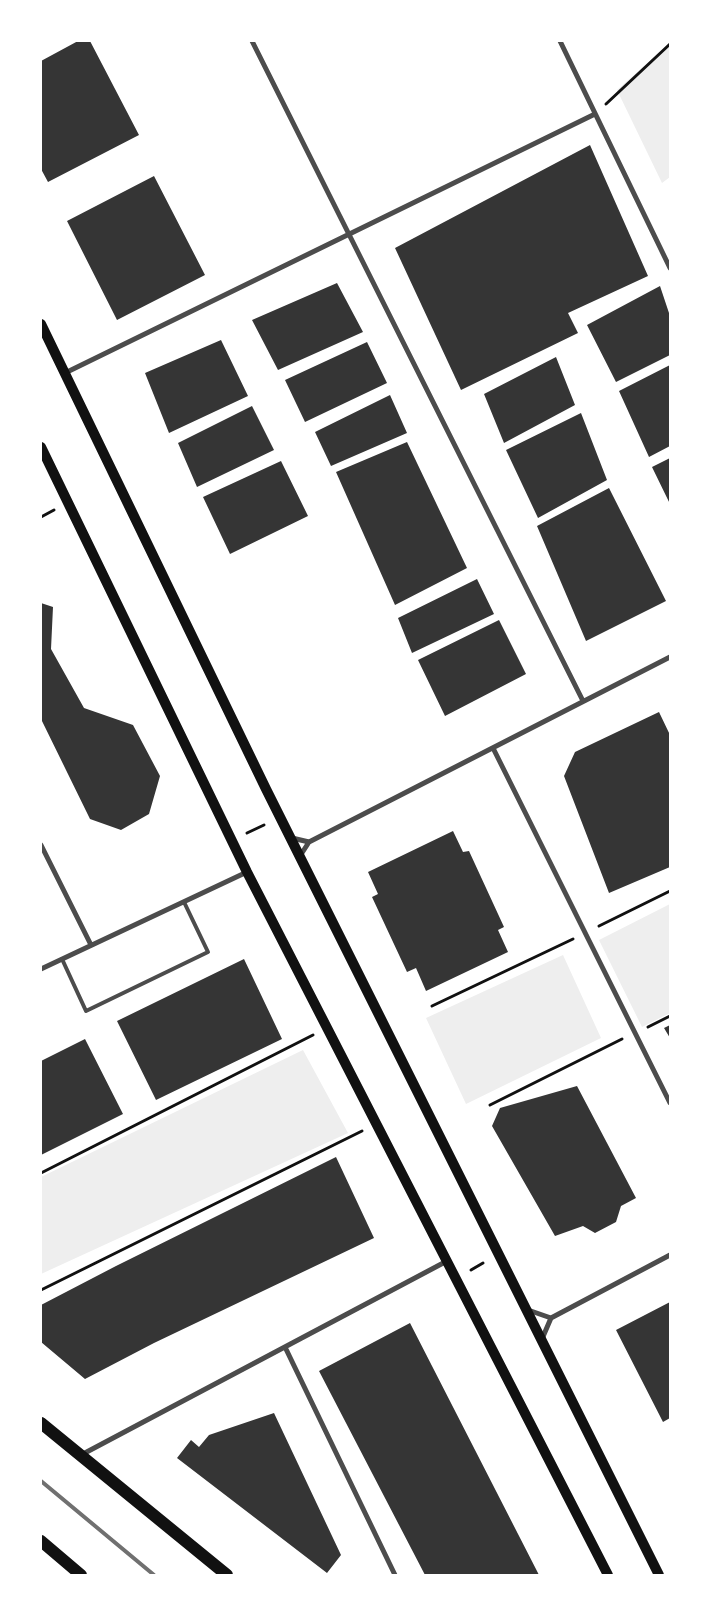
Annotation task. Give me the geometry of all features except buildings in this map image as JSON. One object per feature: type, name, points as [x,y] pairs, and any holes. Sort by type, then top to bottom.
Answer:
[{"type":"main road","points":[[41,324],[290,838],[659,1575]]},
{"type":"main road","points":[[41,447],[247,872],[608,1575]]},
{"type":"main road","points":[[41,1423],[227,1575]]},
{"type":"main road","points":[[41,1541],[81,1575]]},
{"type":"street","points":[[252,41],[583,701]]},
{"type":"street","points":[[560,41],[670,268]]},
{"type":"street","points":[[65,373],[595,114]]},
{"type":"street","points":[[300,856],[309,842],[670,657]]},
{"type":"street","points":[[493,748],[670,1103]]},
{"type":"street","points":[[290,838],[309,842]]},
{"type":"street","points":[[41,845],[91,945]]},
{"type":"street","points":[[41,969],[247,872]]},
{"type":"street","points":[[542,1340],[551,1318],[670,1255]]},
{"type":"street","points":[[80,1455],[447,1261]]},
{"type":"street","points":[[526,1309],[551,1318]]},
{"type":"street","points":[[285,1347],[395,1575]]},
{"type":"lane","points":[[62,959],[86,1011],[208,952],[184,902]]},
{"type":"path","points":[[595,114],[670,44]]},
{"type":"path","points":[[232,840],[281,818]]},
{"type":"path","points":[[432,1006],[670,891]]},
{"type":"path","points":[[490,1105],[634,1032],[670,1016]]},
{"type":"path","points":[[41,1173],[298,1041],[327,1028]]},
{"type":"path","points":[[41,1290],[376,1125]]},
{"type":"path","points":[[456,1278],[499,1254]]},
{"type":"shaded area","points":[[670,43],[670,177],[662,183],[617,90]]},
{"type":"shaded area","points":[[670,904],[670,1013],[642,1027],[599,940]]},
{"type":"shaded area","points":[[563,955],[601,1038],[466,1104],[426,1018]]},
{"type":"shaded area","points":[[303,1050],[348,1133],[41,1274],[41,1177]]},
{"type":"railway","points":[[41,1481],[154,1575]]}]
